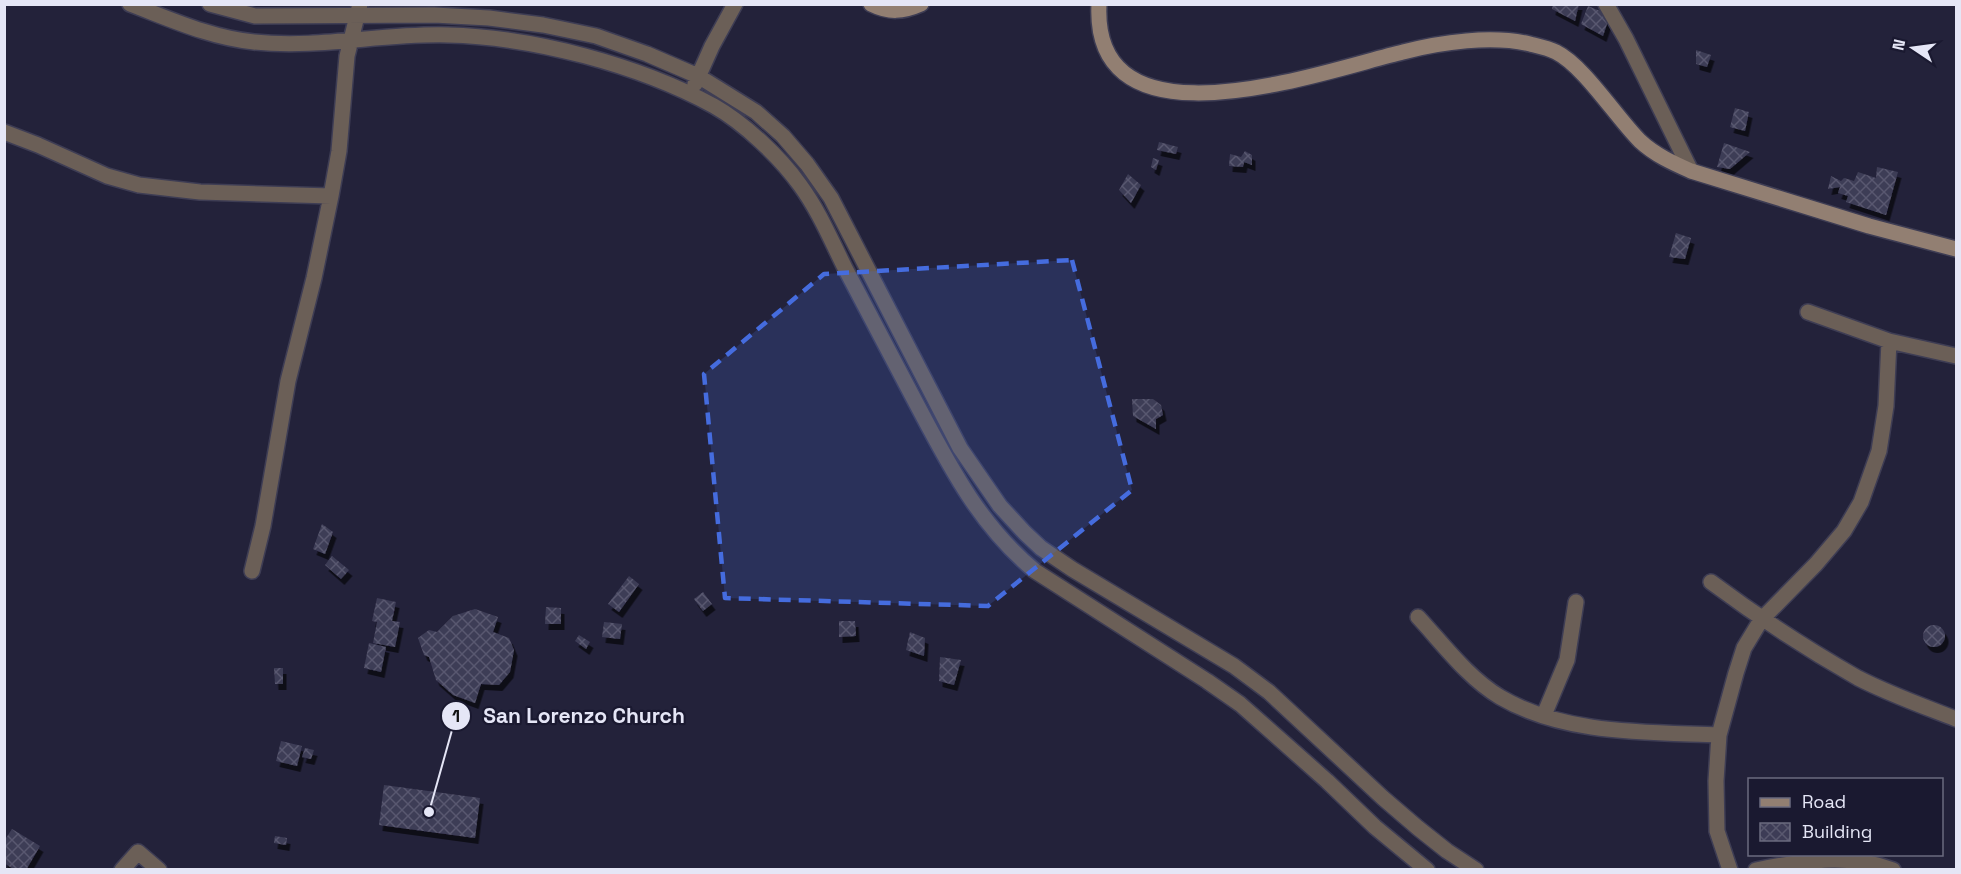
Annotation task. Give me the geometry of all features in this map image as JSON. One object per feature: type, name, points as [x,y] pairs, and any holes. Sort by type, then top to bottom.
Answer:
[{"type":"main road","points":[[871,4],[888,11],[900,11],[921,4]]},
{"type":"main road","points":[[1099,4],[1098,25],[1103,45],[1114,62],[1140,83],[1161,90],[1222,93],[1270,86],[1436,45],[1505,40],[1548,49],[1565,58],[1586,78],[1642,143],[1667,160],[1691,171],[1869,226],[1956,249]]},
{"type":"street","points":[[130,4],[219,36],[253,42],[304,45],[446,35],[504,39],[555,49],[630,70],[716,107],[746,129],[798,182],[819,212],[843,264],[945,458],[977,510],[1014,554],[1035,571],[1240,704],[1375,827],[1427,870]]},
{"type":"street","points":[[210,4],[255,16],[358,10],[489,18],[543,25],[596,36],[647,54],[698,76],[756,112],[783,136],[807,164],[831,198],[861,252],[960,448],[1000,506],[1041,548],[1234,666],[1269,692],[1391,806],[1447,851],[1476,870]]},
{"type":"street","points":[[690,94],[735,4]]},
{"type":"street","points":[[1606,4],[1626,39],[1691,171]]},
{"type":"street","points":[[252,571],[263,526],[288,381],[314,278],[331,196],[339,151],[350,41],[358,10]]},
{"type":"street","points":[[4,132],[38,144],[107,176],[139,185],[200,192],[331,196]]},
{"type":"street","points":[[843,264],[861,252]]},
{"type":"street","points":[[1808,312],[1889,341],[1956,356]]},
{"type":"street","points":[[1730,870],[1717,831],[1719,735],[1744,648],[1761,620],[1816,564],[1844,531],[1862,502],[1879,451],[1886,406],[1889,341]]},
{"type":"street","points":[[945,458],[960,448]]},
{"type":"street","points":[[1711,582],[1761,620],[1859,678],[1904,699],[1956,719]]},
{"type":"street","points":[[1544,715],[1567,660],[1576,602]]},
{"type":"street","points":[[1132,634],[1143,609]]},
{"type":"street","points":[[1418,617],[1480,682],[1499,696],[1520,707],[1570,723],[1610,730],[1719,735]]},
{"type":"street","points":[[122,870],[138,852],[159,870]]},
{"type":"street","points":[[1756,870],[1802,862],[1842,859],[1893,870]]},
{"type":"highlighted area","points":[[1072,260],[1132,490],[988,606],[725,598],[704,374],[824,274]]},
{"type":"building","points":[[1553,4],[1579,4],[1575,21],[1552,9]]},
{"type":"building","points":[[1588,6],[1610,15],[1603,36],[1581,24]]},
{"type":"building","points":[[1696,50],[1711,55],[1707,67],[1696,64]]},
{"type":"building","points":[[1735,108],[1749,112],[1745,131],[1730,127]]},
{"type":"building","points":[[1159,142],[1178,147],[1176,154],[1157,150]]},
{"type":"building","points":[[1724,143],[1750,152],[1730,169],[1717,167]]},
{"type":"building","points":[[1245,151],[1252,155],[1252,165],[1244,162],[1243,167],[1229,166],[1230,154],[1241,157]]},
{"type":"building","points":[[1153,158],[1159,160],[1156,170],[1151,167]]},
{"type":"building","points":[[1877,167],[1898,172],[1886,215],[1846,202],[1848,196],[1838,193],[1840,187],[1828,189],[1831,176],[1841,181],[1844,178],[1854,181],[1858,172],[1876,178]]},
{"type":"building","points":[[1128,174],[1141,185],[1131,203],[1119,190]]},
{"type":"building","points":[[1676,233],[1691,238],[1685,259],[1669,257]]},
{"type":"building","points":[[1132,399],[1153,399],[1161,405],[1163,415],[1156,419],[1156,429],[1133,416]]},
{"type":"building","points":[[322,524],[333,532],[325,554],[313,549]]},
{"type":"building","points":[[332,556],[349,570],[341,579],[325,565]]},
{"type":"building","points":[[629,576],[639,584],[619,612],[608,604]]},
{"type":"building","points":[[703,592],[712,604],[703,611],[694,599]]},
{"type":"building","points":[[377,598],[396,602],[392,621],[400,622],[395,647],[373,643],[377,622],[372,621]]},
{"type":"building","points":[[546,607],[561,608],[561,624],[545,624]]},
{"type":"building","points":[[475,609],[498,617],[493,632],[509,638],[514,650],[510,672],[499,685],[481,684],[475,703],[453,695],[436,680],[429,657],[424,655],[418,638],[429,630],[437,632],[453,616]]},
{"type":"building","points":[[839,621],[855,621],[856,636],[839,637]]},
{"type":"building","points":[[604,622],[622,624],[620,639],[602,637]]},
{"type":"building","points":[[1934,625],[1942,628],[1945,636],[1942,644],[1934,647],[1926,644],[1923,636],[1926,628]]},
{"type":"building","points":[[910,632],[925,638],[924,656],[906,650]]},
{"type":"building","points":[[579,635],[590,642],[586,649],[575,641]]},
{"type":"building","points":[[369,643],[386,647],[381,672],[364,668]]},
{"type":"building","points":[[940,657],[961,660],[954,685],[939,681]]},
{"type":"building","points":[[274,668],[283,668],[283,684],[275,684]]},
{"type":"building","points":[[281,741],[302,746],[297,766],[276,761]]},
{"type":"building","points":[[305,748],[314,750],[311,759],[302,757]]},
{"type":"building","points":[[384,785],[480,798],[475,838],[379,825]]},
{"type":"building","points":[[12,829],[40,846],[26,870],[15,870],[4,863],[4,841]]},
{"type":"building","points":[[275,836],[287,838],[286,845],[274,843]]},
{"type":"place","name":"San Lorenzo Church","points":[[429,812]]}]
